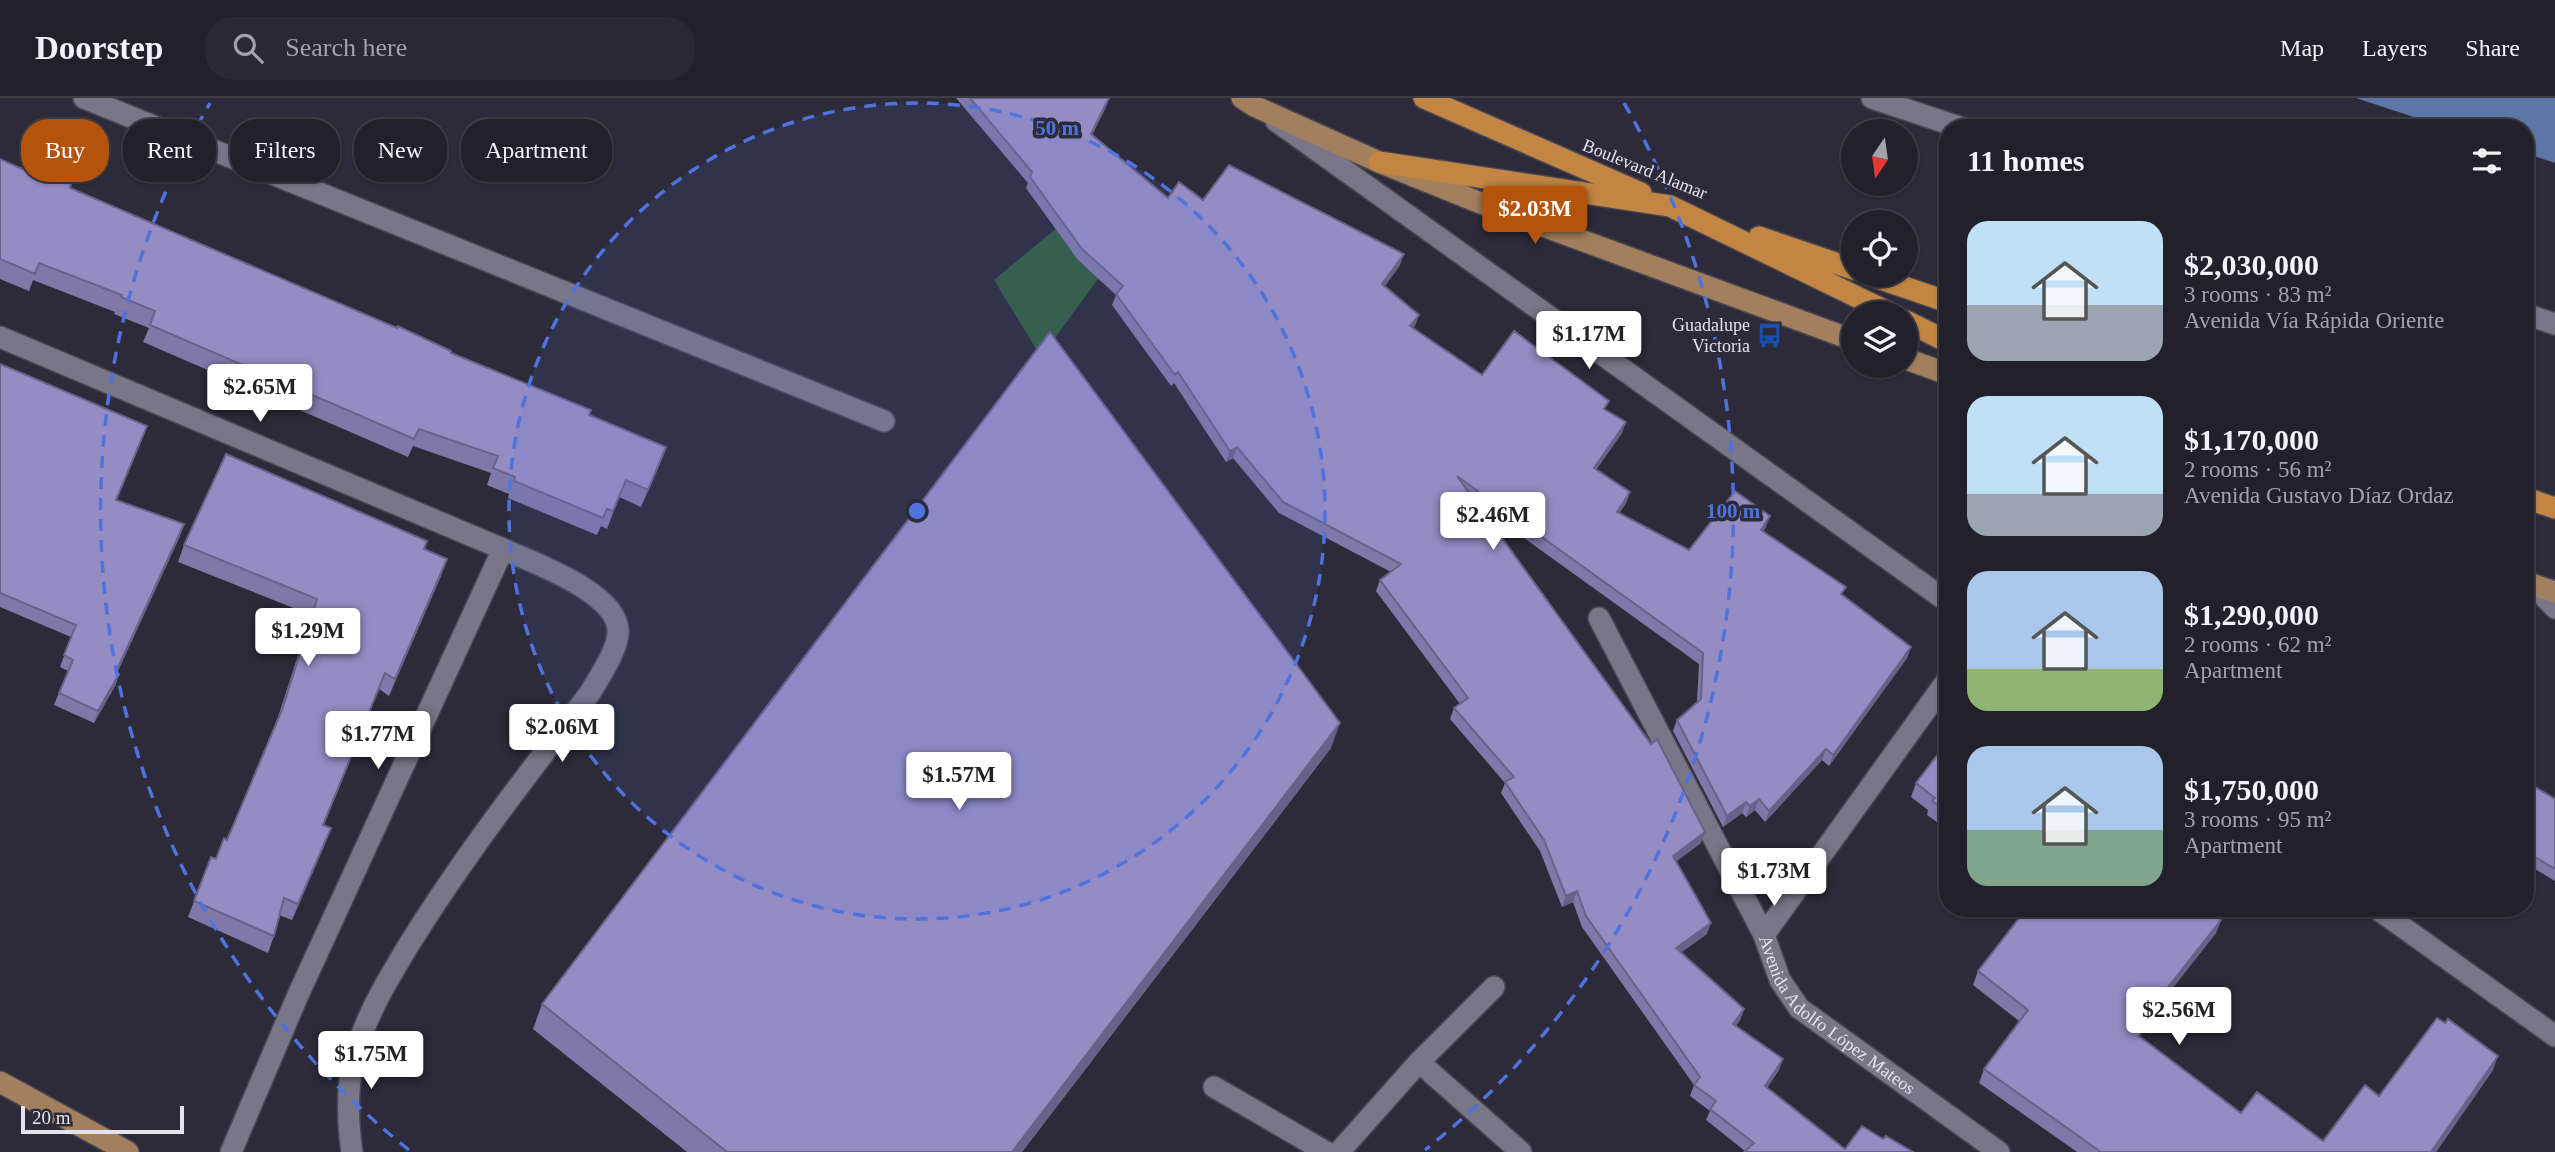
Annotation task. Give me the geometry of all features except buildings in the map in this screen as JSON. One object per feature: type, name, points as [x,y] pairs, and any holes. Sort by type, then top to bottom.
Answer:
[{"type":"highway","name":"Boulevard Alamar","points":[[1424,98],[1670,205],[1841,265]]},
{"type":"highway","points":[[1379,162],[1670,205],[1866,301]]},
{"type":"highway","points":[[1904,287],[1939,299]]},
{"type":"highway","points":[[1918,327],[1939,338]]},
{"type":"highway","points":[[2534,501],[2555,508]]},
{"type":"main road","points":[[1248,102],[1379,162],[1695,284],[1841,336]]},
{"type":"main road","points":[[1918,363],[1939,371]]},
{"type":"main road","points":[[2534,586],[2555,592]]},
{"type":"main road","points":[[0,1082],[128,1152]]},
{"type":"street","points":[[84,98],[884,421]]},
{"type":"street","points":[[1872,98],[1939,120]]},
{"type":"street","points":[[1248,102],[1939,596]]},
{"type":"street","points":[[2534,317],[2555,324]]},
{"type":"street","points":[[0,337],[503,549],[564,577],[613,612],[618,631],[610,658],[590,694],[442,891],[387,980],[364,1028],[352,1069],[349,1111],[352,1152]]},
{"type":"street","points":[[231,1152],[298,995],[503,549]]},
{"type":"street","points":[[2534,589],[2555,608]]},
{"type":"street","name":"Avenida Adolfo López Mateos","points":[[1599,618],[1764,935],[1780,979],[1799,1008],[1999,1152]]},
{"type":"street","points":[[1764,935],[1939,692]]},
{"type":"street","points":[[2389,917],[2555,1036]]},
{"type":"street","points":[[1339,1152],[1419,1062],[1494,987]]},
{"type":"street","points":[[1419,1062],[1521,1152]]},
{"type":"street","points":[[1214,1087],[1326,1152]]},
{"type":"green space","points":[[1059,226],[1103,272],[1041,357],[994,280]]},
{"type":"water","points":[[2356,98],[2555,98],[2555,163],[2534,156],[2534,119],[2420,119]]},
{"type":"place","name":"Guadalupe Victoria","points":[[1770,335]]}]
